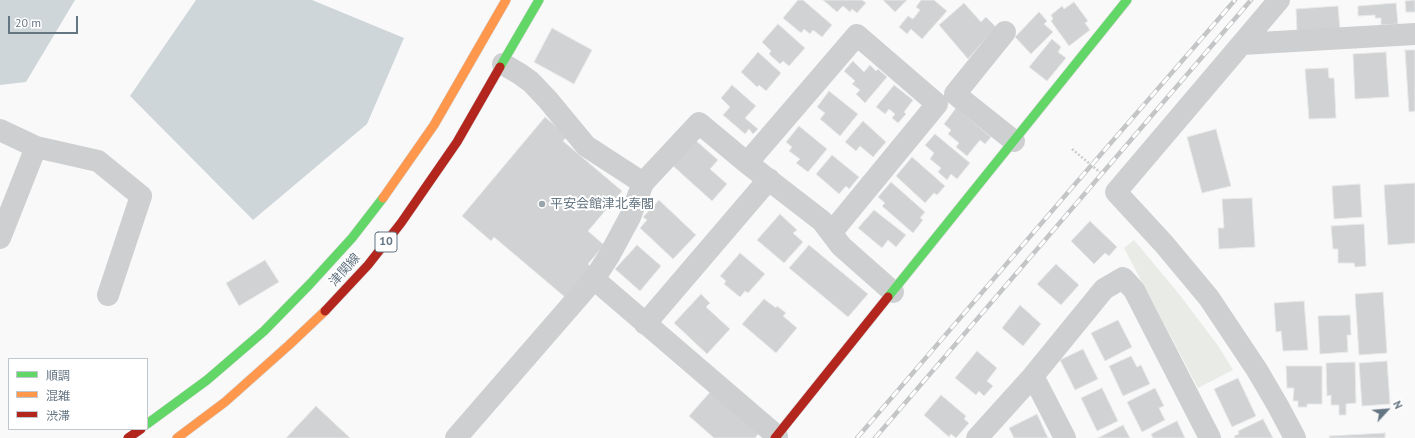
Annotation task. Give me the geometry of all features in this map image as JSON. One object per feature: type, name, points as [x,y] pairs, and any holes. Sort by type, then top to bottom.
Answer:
[{"type":"main road","name":"津関線","points":[[148,423],[207,380],[264,331],[352,238],[382,199],[434,125],[506,0]]},
{"type":"main road","name":"津関線","points":[[177,438],[224,402],[289,346],[333,303],[368,265],[401,223],[457,142],[539,0]]},
{"type":"main road","points":[[776,437],[1127,0]]},
{"type":"main road","points":[[128,438],[140,430]]},
{"type":"street","points":[[1280,0],[1116,192],[1164,244],[1209,298],[1257,370],[1295,438]]},
{"type":"street","points":[[1005,32],[955,94],[1014,142]]},
{"type":"street","points":[[1242,44],[1415,34]]},
{"type":"street","points":[[747,163],[857,35],[937,104],[831,233]]},
{"type":"street","points":[[503,64],[531,82],[586,146],[643,183]]},
{"type":"street","points":[[456,438],[594,279],[630,216],[643,183],[699,123],[747,163],[822,221],[841,246],[893,292]]},
{"type":"street","points":[[0,130],[36,147],[98,161],[141,196],[108,295]]},
{"type":"street","points":[[0,238],[36,147]]},
{"type":"street","points":[[645,324],[769,179]]},
{"type":"street","points":[[978,438],[1033,376],[1104,289],[1122,278],[1134,290],[1210,438]]},
{"type":"street","points":[[594,279],[776,437]]},
{"type":"street","points":[[1033,376],[1065,438]]},
{"type":"path","points":[[1072,149],[1119,188]]},
{"type":"shaded area","points":[[0,0],[75,0],[26,82],[0,85]]},
{"type":"shaded area","points":[[196,0],[312,0],[404,38],[367,124],[253,220],[130,96]]},
{"type":"shaded area","points":[[1134,240],[1179,294],[1219,347],[1233,370],[1198,388],[1124,248]]},
{"type":"building","points":[[798,0],[803,0],[832,25],[822,37],[813,30],[810,34],[804,29],[801,33],[783,18]]},
{"type":"building","points":[[823,0],[862,0],[866,3],[857,13],[852,9],[850,12],[843,6],[837,12]]},
{"type":"building","points":[[883,0],[907,0],[895,12]]},
{"type":"building","points":[[921,0],[934,0],[947,11],[922,39],[911,29],[907,34],[899,27],[908,16],[913,19],[920,10],[916,7]]},
{"type":"building","points":[[1415,0],[1415,12],[1406,12],[1405,1]]},
{"type":"building","points":[[1074,2],[1088,21],[1085,23],[1090,30],[1069,46],[1051,21],[1053,19],[1051,15],[1062,6],[1064,9]]},
{"type":"building","points":[[964,3],[981,22],[986,17],[996,27],[968,59],[939,25]]},
{"type":"building","points":[[1396,3],[1398,24],[1381,25],[1381,18],[1375,18],[1375,15],[1358,16],[1358,6]]},
{"type":"building","points":[[1338,6],[1340,29],[1297,31],[1296,9]]},
{"type":"building","points":[[1039,12],[1047,21],[1044,24],[1053,32],[1031,54],[1015,37]]},
{"type":"building","points":[[778,24],[805,48],[789,66],[783,61],[780,64],[769,54],[771,51],[762,42]]},
{"type":"building","points":[[552,28],[592,50],[574,84],[534,62]]},
{"type":"building","points":[[1052,39],[1061,47],[1058,52],[1066,58],[1047,81],[1029,67]]},
{"type":"building","points":[[1405,50],[1415,50],[1415,111],[1409,112]]},
{"type":"building","points":[[758,52],[781,73],[766,91],[759,85],[757,87],[741,72]]},
{"type":"building","points":[[1386,52],[1389,97],[1355,99],[1353,54]]},
{"type":"building","points":[[853,61],[864,72],[870,65],[876,71],[878,69],[887,77],[865,103],[856,94],[860,90],[852,84],[855,81],[844,71]]},
{"type":"building","points":[[1328,68],[1329,78],[1334,78],[1336,118],[1309,119],[1305,69]]},
{"type":"building","points":[[732,85],[756,106],[745,118],[758,129],[753,134],[749,129],[745,134],[723,115],[730,107],[721,98]]},
{"type":"building","points":[[894,85],[913,100],[904,112],[906,114],[898,123],[892,118],[895,114],[889,109],[885,114],[876,107]]},
{"type":"building","points":[[829,91],[858,114],[840,136],[820,119],[825,113],[817,107]]},
{"type":"building","points":[[956,108],[991,137],[985,144],[980,140],[967,156],[956,147],[959,143],[948,134],[951,130],[944,124]]},
{"type":"building","name":"平安会館津北奉閣","points":[[545,117],[567,136],[563,141],[622,191],[588,231],[604,245],[588,264],[591,267],[566,298],[494,237],[491,241],[462,216]]},
{"type":"building","points":[[863,121],[886,142],[873,157],[860,146],[856,151],[845,142]]},
{"type":"building","points":[[799,126],[827,149],[808,172],[796,163],[800,159],[789,151],[792,147],[786,142]]},
{"type":"building","points":[[1216,129],[1231,186],[1202,193],[1187,137]]},
{"type":"building","points":[[935,134],[970,163],[957,179],[951,174],[947,180],[938,172],[941,168],[930,159],[934,153],[925,145]]},
{"type":"building","points":[[694,139],[718,160],[710,169],[727,184],[712,201],[672,165]]},
{"type":"building","points":[[832,155],[859,177],[849,189],[846,186],[839,194],[816,174]]},
{"type":"building","points":[[912,157],[945,186],[937,195],[934,193],[925,203],[896,176]]},
{"type":"building","points":[[891,182],[925,212],[920,218],[923,220],[913,233],[882,206],[885,203],[878,197]]},
{"type":"building","points":[[1415,183],[1415,243],[1388,245],[1384,185]]},
{"type":"building","points":[[1360,184],[1362,217],[1334,219],[1332,186]]},
{"type":"building","points":[[1252,198],[1255,247],[1219,249],[1218,228],[1224,228],[1222,199]]},
{"type":"building","points":[[659,200],[696,235],[673,259],[640,228],[647,220],[643,217]]},
{"type":"building","points":[[874,210],[906,235],[896,247],[888,240],[882,248],[858,228]]},
{"type":"building","points":[[780,214],[797,230],[793,233],[803,242],[784,263],[757,240]]},
{"type":"building","points":[[1090,221],[1117,247],[1109,256],[1105,253],[1094,264],[1071,241]]},
{"type":"building","points":[[1364,224],[1366,266],[1355,267],[1354,263],[1338,263],[1338,249],[1333,249],[1331,226]]},
{"type":"building","points":[[637,245],[661,266],[640,291],[615,269]]},
{"type":"building","points":[[809,245],[868,294],[848,317],[789,268]]},
{"type":"building","points":[[740,253],[765,274],[748,293],[745,291],[740,297],[724,284],[726,281],[720,276]]},
{"type":"building","points":[[265,260],[279,282],[239,306],[226,283]]},
{"type":"building","points":[[1056,264],[1079,285],[1061,305],[1037,284]]},
{"type":"building","points":[[1383,292],[1387,353],[1359,355],[1355,294]]},
{"type":"building","points":[[701,294],[710,303],[706,307],[730,329],[707,354],[674,323]]},
{"type":"building","points":[[764,299],[786,313],[783,316],[797,328],[776,353],[742,324]]},
{"type":"building","points":[[1304,301],[1308,350],[1283,351],[1281,331],[1276,332],[1274,303]]},
{"type":"building","points":[[1020,305],[1041,324],[1023,346],[1002,328]]},
{"type":"building","points":[[1350,315],[1351,335],[1347,335],[1348,352],[1320,354],[1318,316]]},
{"type":"building","points":[[1118,320],[1132,347],[1105,361],[1091,333]]},
{"type":"building","points":[[1083,349],[1098,379],[1075,390],[1060,360]]},
{"type":"building","points":[[977,351],[997,368],[987,381],[993,386],[984,396],[979,391],[976,395],[955,378]]},
{"type":"building","points":[[1131,356],[1137,367],[1141,365],[1150,384],[1123,396],[1109,366]]},
{"type":"building","points":[[1387,361],[1390,404],[1362,406],[1359,363]]},
{"type":"building","points":[[1355,362],[1356,403],[1346,404],[1346,415],[1339,415],[1339,405],[1331,405],[1331,395],[1327,396],[1326,363]]},
{"type":"building","points":[[1286,366],[1322,366],[1322,404],[1307,404],[1307,407],[1298,407],[1298,401],[1293,401],[1294,388],[1287,388]]},
{"type":"building","points":[[1238,378],[1256,416],[1232,427],[1214,389]]},
{"type":"building","points":[[1102,388],[1118,421],[1097,431],[1081,398]]},
{"type":"building","points":[[1155,388],[1164,406],[1159,408],[1165,420],[1142,432],[1127,402]]},
{"type":"building","points":[[711,391],[759,433],[755,438],[714,438],[689,416]]},
{"type":"building","points":[[941,395],[966,416],[964,419],[969,423],[956,438],[951,434],[949,437],[924,415]]},
{"type":"building","points":[[316,406],[350,438],[286,438]]},
{"type":"building","points":[[1037,414],[1048,438],[1014,438],[1009,428]]},
{"type":"building","points":[[1263,419],[1273,438],[1235,438],[1234,436],[1239,434],[1238,431]]},
{"type":"building","points":[[1177,421],[1185,438],[1153,438],[1151,434]]},
{"type":"building","points":[[1123,425],[1130,438],[1098,438]]},
{"type":"building","points":[[1385,433],[1385,438],[1330,438],[1329,436]]},
{"type":"railway","points":[[857,438],[1235,0]]},
{"type":"railway","points":[[875,438],[1251,0]]},
{"type":"traffic: fast","points":[[500,67],[539,0]]},
{"type":"traffic: fast","points":[[888,297],[1127,0]]},
{"type":"traffic: fast","points":[[148,423],[207,380],[264,331],[352,238],[383,198]]},
{"type":"traffic: slow","points":[[383,198],[434,125],[506,0]]},
{"type":"traffic: slow","points":[[177,438],[225,402],[325,311]]},
{"type":"traffic: jam","points":[[325,311],[368,265],[401,223],[457,142],[500,67]]},
{"type":"traffic: jam","points":[[775,438],[888,297]]},
{"type":"traffic: jam","points":[[128,438],[140,430]]},
{"type":"place","name":"平安会館津北奉閣","points":[[542,204]]}]
